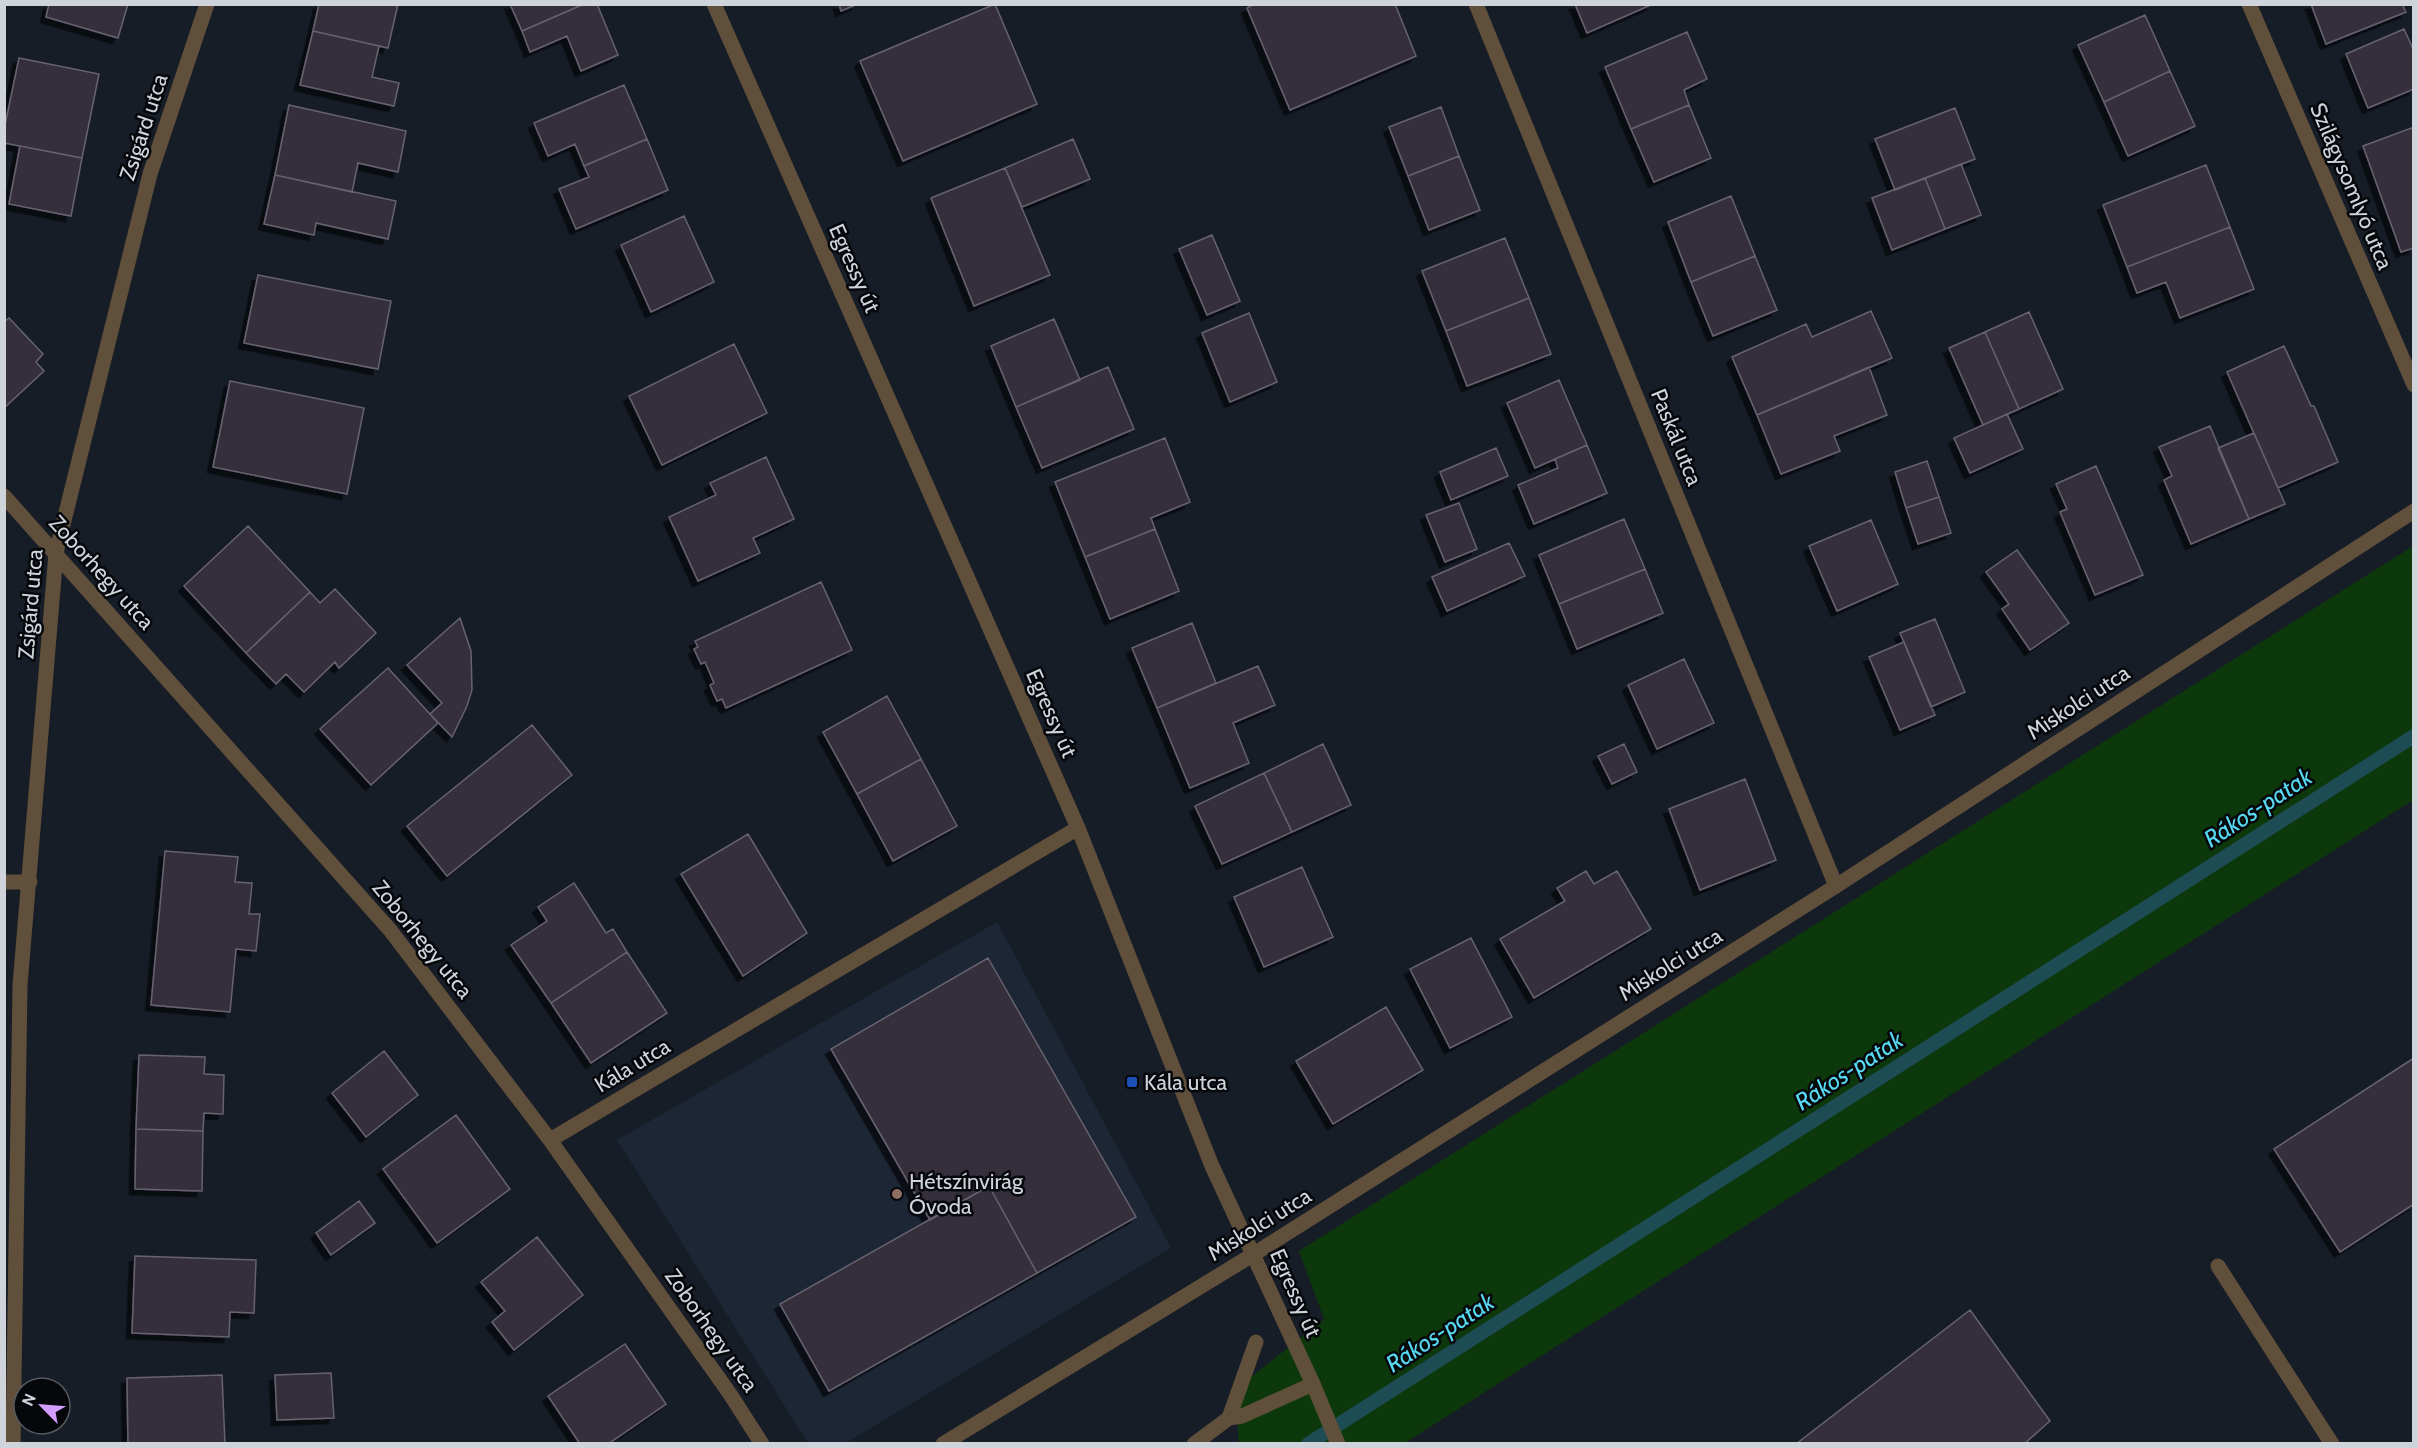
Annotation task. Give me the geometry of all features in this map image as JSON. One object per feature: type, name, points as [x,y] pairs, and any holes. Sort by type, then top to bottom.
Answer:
[{"type":"street","name":"Zsigárd utca","points":[[13,1443],[20,985],[56,553],[150,174],[207,4]]},
{"type":"street","name":"Egressy út","points":[[714,4],[1078,828],[1212,1166],[1338,1443]]},
{"type":"street","name":"Paskál utca","points":[[1476,4],[1836,886]]},
{"type":"street","name":"Szilágysomlyó utca","points":[[2249,4],[2414,385]]},
{"type":"street","name":"Zoborhegy utca","points":[[4,496],[390,930],[550,1140],[723,1384],[762,1443]]},
{"type":"street","name":"Miskolci utca","points":[[942,1443],[1254,1254],[1836,886],[2414,511]]},
{"type":"street","name":"Kála utca","points":[[550,1140],[1078,828]]},
{"type":"street","points":[[4,882],[30,882]]},
{"type":"street","points":[[2218,1266],[2332,1443]]},
{"type":"street","points":[[1229,1418],[1256,1342]]},
{"type":"street","points":[[1194,1443],[1229,1418],[1242,1416],[1315,1389]]},
{"type":"shaded area","name":"Hétszínvirág Óvoda","points":[[997,922],[1171,1248],[846,1443],[808,1443],[617,1140]]},
{"type":"green space","points":[[2413,546],[2413,800],[1405,1443],[1239,1443],[1235,1390],[1324,1319],[1299,1251]]},
{"type":"building","points":[[49,4],[128,4],[118,38],[46,17]]},
{"type":"building","points":[[319,4],[398,4],[388,48],[313,31]]},
{"type":"building","points":[[510,4],[584,4],[522,31]]},
{"type":"building","points":[[584,4],[597,4],[618,55],[581,71],[567,36],[530,52],[522,31]]},
{"type":"building","points":[[839,4],[858,4],[841,11]]},
{"type":"building","points":[[995,4],[1037,104],[903,161],[860,61]]},
{"type":"building","points":[[1254,4],[1395,4],[1416,56],[1290,110],[1247,8]]},
{"type":"building","points":[[1575,4],[1653,4],[1587,33]]},
{"type":"building","points":[[2311,4],[2402,4],[2406,12],[2326,44]]},
{"type":"building","points":[[2145,15],[2170,71],[2104,102],[2078,45]]},
{"type":"building","points":[[2404,29],[2414,51],[2414,89],[2368,108],[2346,54]]},
{"type":"building","points":[[313,31],[379,46],[372,77],[399,83],[394,106],[300,85]]},
{"type":"building","points":[[1687,32],[1707,79],[1684,90],[1689,105],[1631,129],[1605,67]]},
{"type":"building","points":[[19,58],[99,74],[82,158],[4,143],[4,130]]},
{"type":"building","points":[[2170,71],[2195,126],[2128,156],[2104,102]]},
{"type":"building","points":[[624,85],[647,139],[584,166],[575,144],[548,156],[534,123]]},
{"type":"building","points":[[289,105],[406,131],[398,172],[358,163],[352,192],[275,175]]},
{"type":"building","points":[[1689,105],[1711,158],[1654,182],[1631,129]]},
{"type":"building","points":[[1441,107],[1459,156],[1408,176],[1389,127]]},
{"type":"building","points":[[1955,108],[1975,159],[1895,190],[1875,139]]},
{"type":"building","points":[[2414,127],[2414,248],[2401,252],[2363,146]]},
{"type":"building","points":[[647,139],[668,190],[576,229],[559,189],[589,177],[584,166]]},
{"type":"building","points":[[1073,139],[1090,179],[1022,207],[1005,168]]},
{"type":"building","points":[[20,146],[82,158],[71,216],[9,204]]},
{"type":"building","points":[[1459,156],[1480,210],[1429,230],[1408,176]]},
{"type":"building","points":[[1961,164],[1981,215],[1945,229],[1925,178]]},
{"type":"building","points":[[2206,165],[2230,227],[2127,267],[2103,205]]},
{"type":"building","points":[[1005,168],[1050,275],[974,306],[931,198]]},
{"type":"building","points":[[275,175],[396,201],[388,239],[316,223],[314,235],[264,224]]},
{"type":"building","points":[[1925,178],[1945,229],[1892,250],[1872,198]]},
{"type":"building","points":[[1731,196],[1755,256],[1691,282],[1668,222]]},
{"type":"building","points":[[684,216],[714,282],[651,312],[621,245]]},
{"type":"building","points":[[2230,227],[2254,289],[2180,318],[2166,282],[2137,293],[2127,267]]},
{"type":"building","points":[[1212,235],[1240,301],[1207,315],[1179,249]]},
{"type":"building","points":[[1505,238],[1529,298],[1446,331],[1422,271]]},
{"type":"building","points":[[1755,256],[1777,310],[1713,336],[1691,282]]},
{"type":"building","points":[[258,275],[391,301],[378,369],[244,343]]},
{"type":"building","points":[[1529,298],[1551,354],[1467,386],[1446,331]]},
{"type":"building","points":[[1871,311],[1892,358],[1757,415],[1732,357],[1806,324],[1812,337]]},
{"type":"building","points":[[2029,312],[2063,389],[2019,409],[1985,332]]},
{"type":"building","points":[[1249,313],[1277,382],[1230,402],[1202,333]]},
{"type":"building","points":[[9,318],[43,354],[36,362],[44,371],[4,408],[4,322]]},
{"type":"building","points":[[1054,319],[1080,380],[1016,407],[991,346]]},
{"type":"building","points":[[1985,332],[2019,409],[1983,425],[1949,348]]},
{"type":"building","points":[[734,344],[767,413],[662,465],[629,396]]},
{"type":"building","points":[[2284,346],[2311,406],[2314,406],[2338,462],[2278,488],[2227,372]]},
{"type":"building","points":[[1108,367],[1134,429],[1042,468],[1016,407]]},
{"type":"building","points":[[1869,367],[1887,415],[1834,436],[1840,451],[1781,474],[1757,415]]},
{"type":"building","points":[[1559,380],[1587,445],[1535,468],[1507,403]]},
{"type":"building","points":[[230,381],[364,408],[347,494],[213,467]]},
{"type":"building","points":[[2007,414],[2023,449],[1970,473],[1954,438]]},
{"type":"building","points":[[2210,426],[2249,519],[2191,544],[2164,480],[2172,476],[2159,447]]},
{"type":"building","points":[[2254,433],[2285,504],[2249,519],[2218,448]]},
{"type":"building","points":[[1165,438],[1190,502],[1151,518],[1155,529],[1085,557],[1055,482]]},
{"type":"building","points":[[1587,445],[1607,493],[1534,524],[1518,485],[1558,468],[1555,459]]},
{"type":"building","points":[[1496,448],[1508,476],[1451,500],[1440,472]]},
{"type":"building","points":[[766,457],[794,519],[753,538],[760,553],[698,581],[669,517],[716,495],[710,483]]},
{"type":"building","points":[[1927,461],[1939,497],[1906,508],[1895,472]]},
{"type":"building","points":[[2096,466],[2143,575],[2095,595],[2060,512],[2067,509],[2056,484]]},
{"type":"building","points":[[1939,497],[1951,533],[1918,544],[1906,508]]},
{"type":"building","points":[[1459,503],[1477,549],[1445,562],[1426,515]]},
{"type":"building","points":[[1624,519],[1645,569],[1559,604],[1539,555]]},
{"type":"building","points":[[1871,520],[1898,584],[1837,611],[1809,546]]},
{"type":"building","points":[[248,526],[310,592],[246,653],[184,586]]},
{"type":"building","points":[[1155,529],[1179,591],[1110,619],[1085,557]]},
{"type":"building","points":[[1509,543],[1525,576],[1447,611],[1432,577]]},
{"type":"building","points":[[2017,550],[2069,623],[2030,650],[2002,609],[2009,604],[1986,572]]},
{"type":"building","points":[[1645,569],[1663,613],[1577,649],[1559,604]]},
{"type":"building","points":[[821,582],[852,650],[726,708],[722,699],[717,701],[710,685],[714,683],[705,662],[701,664],[694,649],[698,647],[695,641]]},
{"type":"building","points":[[335,589],[376,633],[339,668],[335,662],[304,692],[286,674],[276,684],[246,653],[310,592],[320,603]]},
{"type":"building","points":[[460,618],[471,651],[472,690],[452,737],[430,714],[442,703],[407,665]]},
{"type":"building","points":[[1935,619],[1965,692],[1931,707],[1900,633]]},
{"type":"building","points":[[1192,623],[1216,683],[1157,708],[1132,648]]},
{"type":"building","points":[[1904,642],[1935,715],[1900,730],[1869,657]]},
{"type":"building","points":[[1684,659],[1714,723],[1657,749],[1628,685]]},
{"type":"building","points":[[1258,666],[1275,705],[1233,723],[1249,763],[1190,788],[1157,708]]},
{"type":"building","points":[[388,668],[438,723],[371,785],[320,729]]},
{"type":"building","points":[[887,696],[921,759],[857,794],[823,732]]},
{"type":"building","points":[[532,725],[572,775],[447,876],[407,826]]},
{"type":"building","points":[[1323,744],[1351,805],[1292,832],[1264,773]]},
{"type":"building","points":[[1624,744],[1637,772],[1612,784],[1598,756]]},
{"type":"building","points":[[921,759],[957,826],[893,861],[857,794]]},
{"type":"building","points":[[1264,773],[1292,832],[1222,864],[1195,806]]},
{"type":"building","points":[[1745,779],[1776,860],[1700,890],[1669,809]]},
{"type":"building","points":[[748,834],[807,933],[743,976],[681,874]]},
{"type":"building","points":[[165,851],[238,857],[235,882],[252,883],[249,914],[260,914],[256,951],[236,949],[230,1012],[151,1005]]},
{"type":"building","points":[[1302,867],[1333,937],[1264,967],[1234,897]]},
{"type":"building","points":[[1586,871],[1594,884],[1617,871],[1651,929],[1534,998],[1500,939],[1565,901],[1557,888]]},
{"type":"building","points":[[574,883],[606,933],[613,929],[627,952],[551,1003],[511,945],[547,921],[538,907]]},
{"type":"building","points":[[1471,938],[1512,1017],[1450,1048],[1410,969]]},
{"type":"building","points":[[627,952],[667,1013],[591,1063],[551,1003]]},
{"type":"building","points":[[988,958],[1136,1217],[1037,1273],[989,1186],[930,1220],[831,1049]]},
{"type":"building","points":[[1386,1007],[1423,1070],[1333,1124],[1296,1061]]},
{"type":"building","points":[[384,1051],[418,1095],[366,1137],[332,1093]]},
{"type":"building","points":[[139,1055],[205,1057],[204,1074],[224,1075],[223,1114],[204,1113],[203,1131],[136,1129]]},
{"type":"building","points":[[2414,1058],[2414,1204],[2340,1252],[2274,1149]]},
{"type":"building","points":[[456,1115],[510,1189],[437,1243],[383,1169]]},
{"type":"building","points":[[136,1129],[203,1131],[202,1191],[135,1189]]},
{"type":"building","points":[[989,1186],[1037,1273],[829,1391],[780,1304]]},
{"type":"building","points":[[359,1201],[375,1223],[331,1255],[316,1233]]},
{"type":"building","points":[[537,1237],[583,1295],[514,1350],[492,1322],[505,1311],[481,1282]]},
{"type":"building","points":[[135,1256],[256,1260],[254,1313],[230,1312],[229,1337],[132,1333]]},
{"type":"building","points":[[1970,1310],[2050,1421],[2024,1444],[1796,1444]]},
{"type":"building","points":[[625,1344],[666,1404],[608,1444],[580,1444],[548,1396]]},
{"type":"building","points":[[331,1373],[334,1418],[277,1420],[275,1375]]},
{"type":"building","points":[[222,1375],[225,1444],[128,1444],[127,1378]]},
{"type":"waterway","name":"Rákos-patak","points":[[1308,1444],[2414,736]]},
{"type":"place","name":"Kála utca","points":[[1132,1082]]},
{"type":"place","name":"Hétszínvirág Óvoda","points":[[897,1194]]}]
